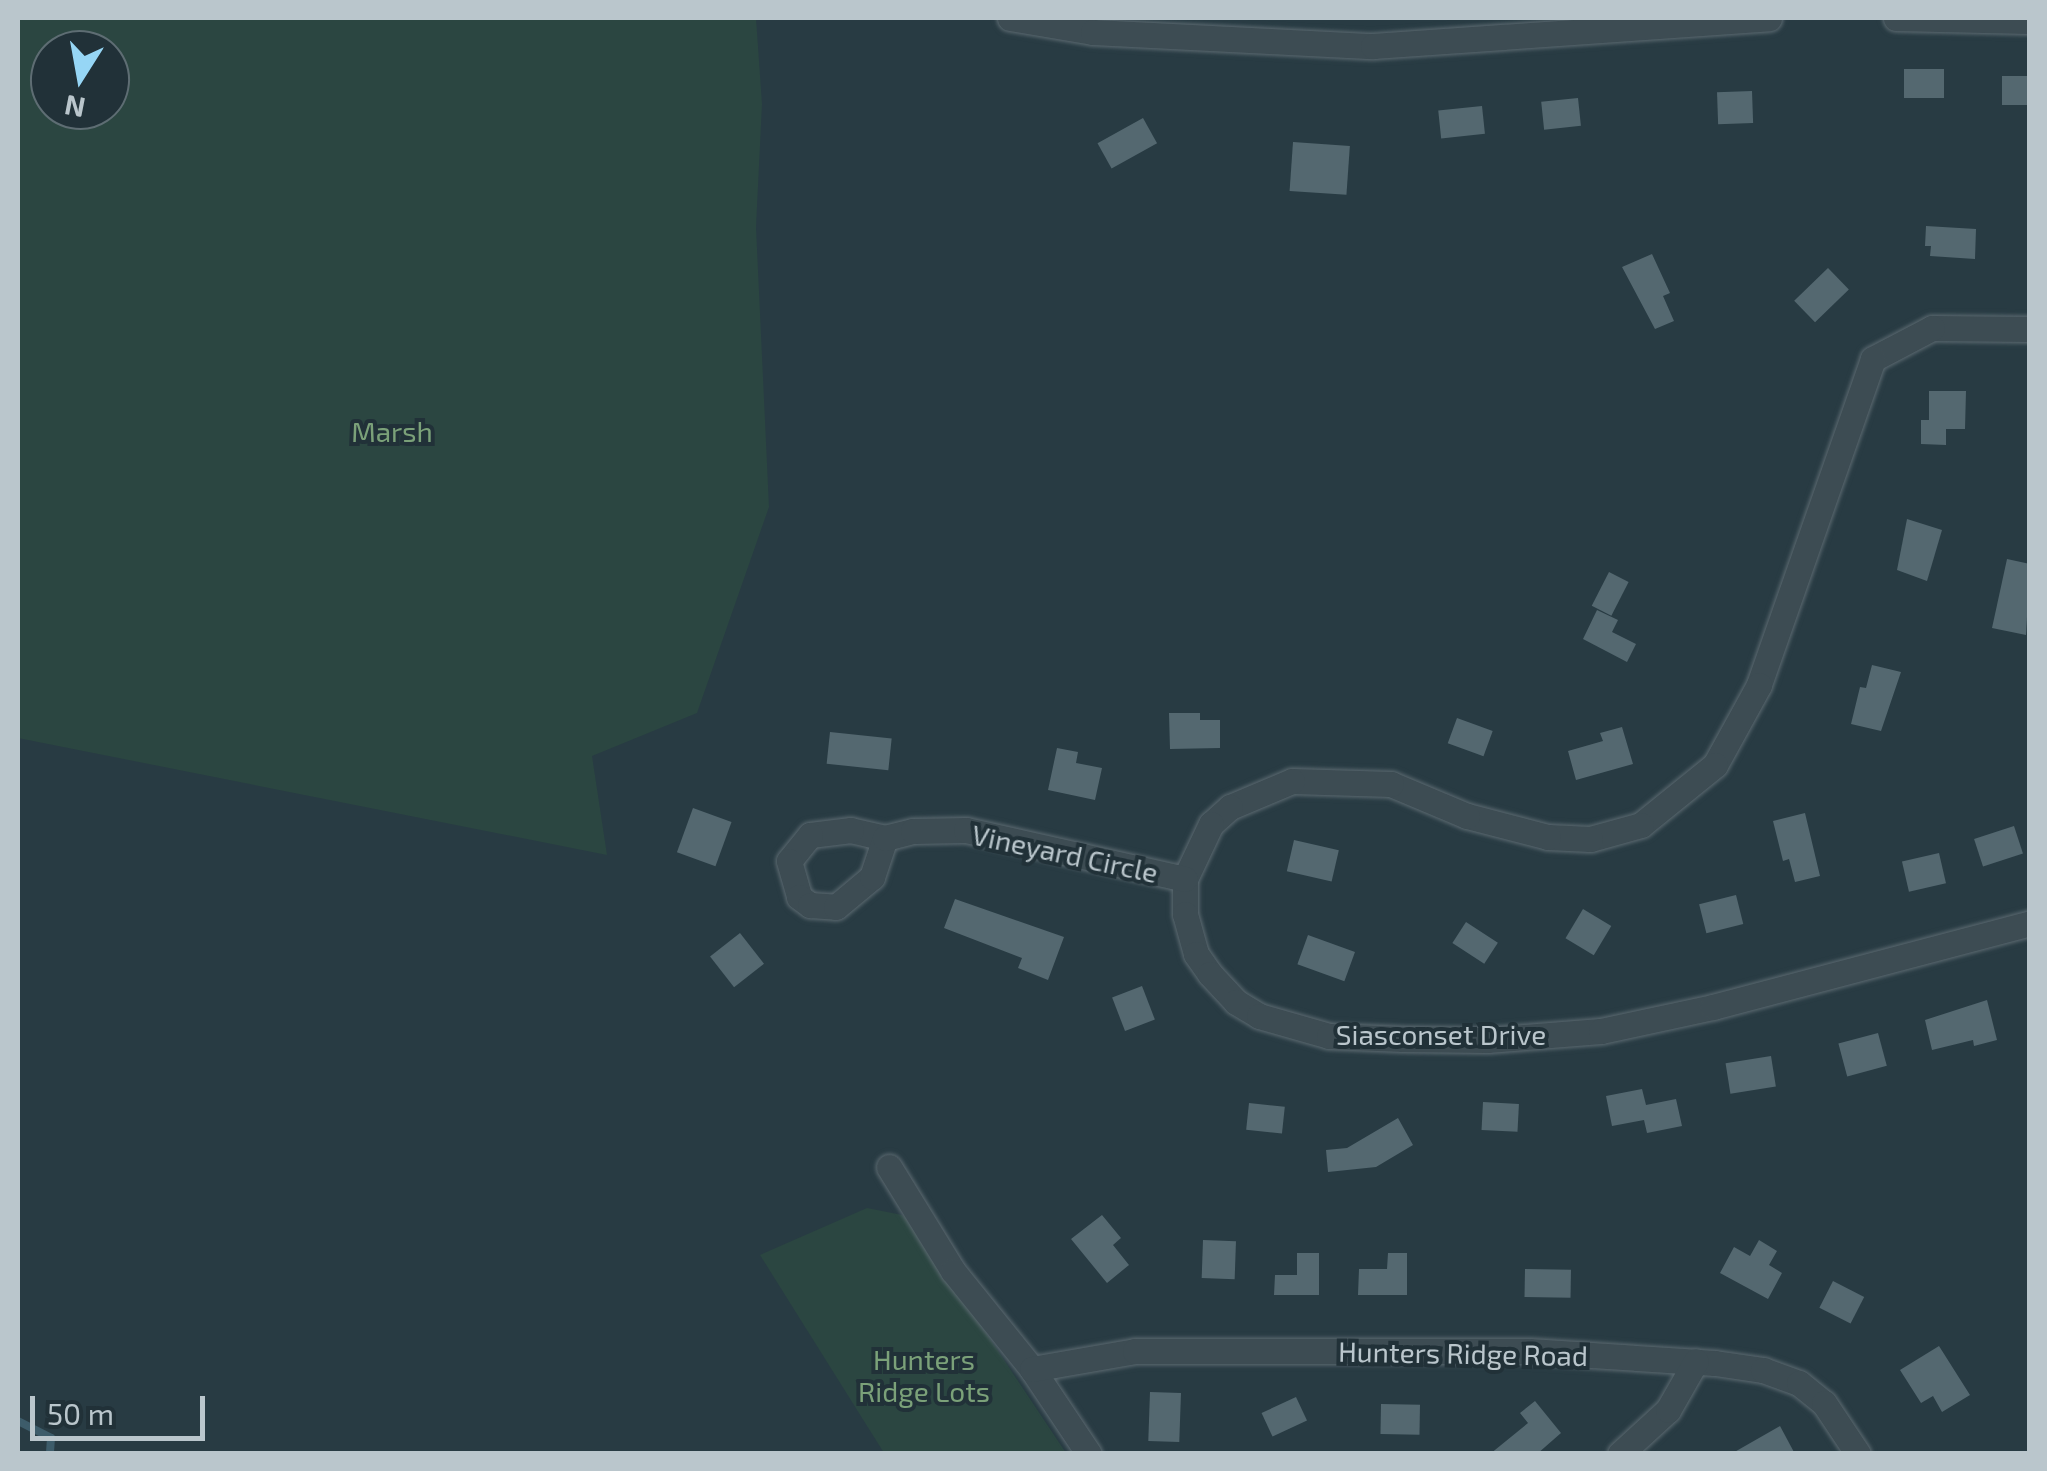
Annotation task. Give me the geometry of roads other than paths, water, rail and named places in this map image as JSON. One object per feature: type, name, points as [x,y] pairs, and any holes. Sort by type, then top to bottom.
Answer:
[{"type":"street","points":[[1010,18],[1093,32],[1373,46],[1769,18]]},
{"type":"street","points":[[1896,18],[2030,21]]},
{"type":"street","name":"Siasconset Drive","points":[[2030,329],[1932,328],[1873,359],[1759,685],[1715,765],[1641,824],[1590,840],[1548,837],[1466,816],[1391,784],[1292,781],[1230,807],[1211,824],[1185,879],[1185,914],[1196,954],[1236,1002],[1287,1027],[1359,1038],[1487,1040],[1601,1031],[1713,1008],[2030,923]]},
{"type":"street","name":"Vineyard Circle","points":[[885,838],[912,832],[966,830],[1185,879]]},
{"type":"street","points":[[889,1167],[953,1271],[1032,1369],[1090,1454]]},
{"type":"street","name":"Hunters Ridge Road","points":[[1032,1369],[1135,1350],[1528,1351],[1696,1361],[1763,1370],[1798,1383],[1824,1403],[1858,1454]]},
{"type":"street","points":[[1620,1454],[1668,1410],[1696,1361]]},
{"type":"waterway","points":[[18,1421],[51,1438],[50,1454]]},
{"type":"park label","name":"Marsh","points":[[392,431]]},
{"type":"park label","name":"Hunters Ridge Lots","points":[[924,1375]]}]
